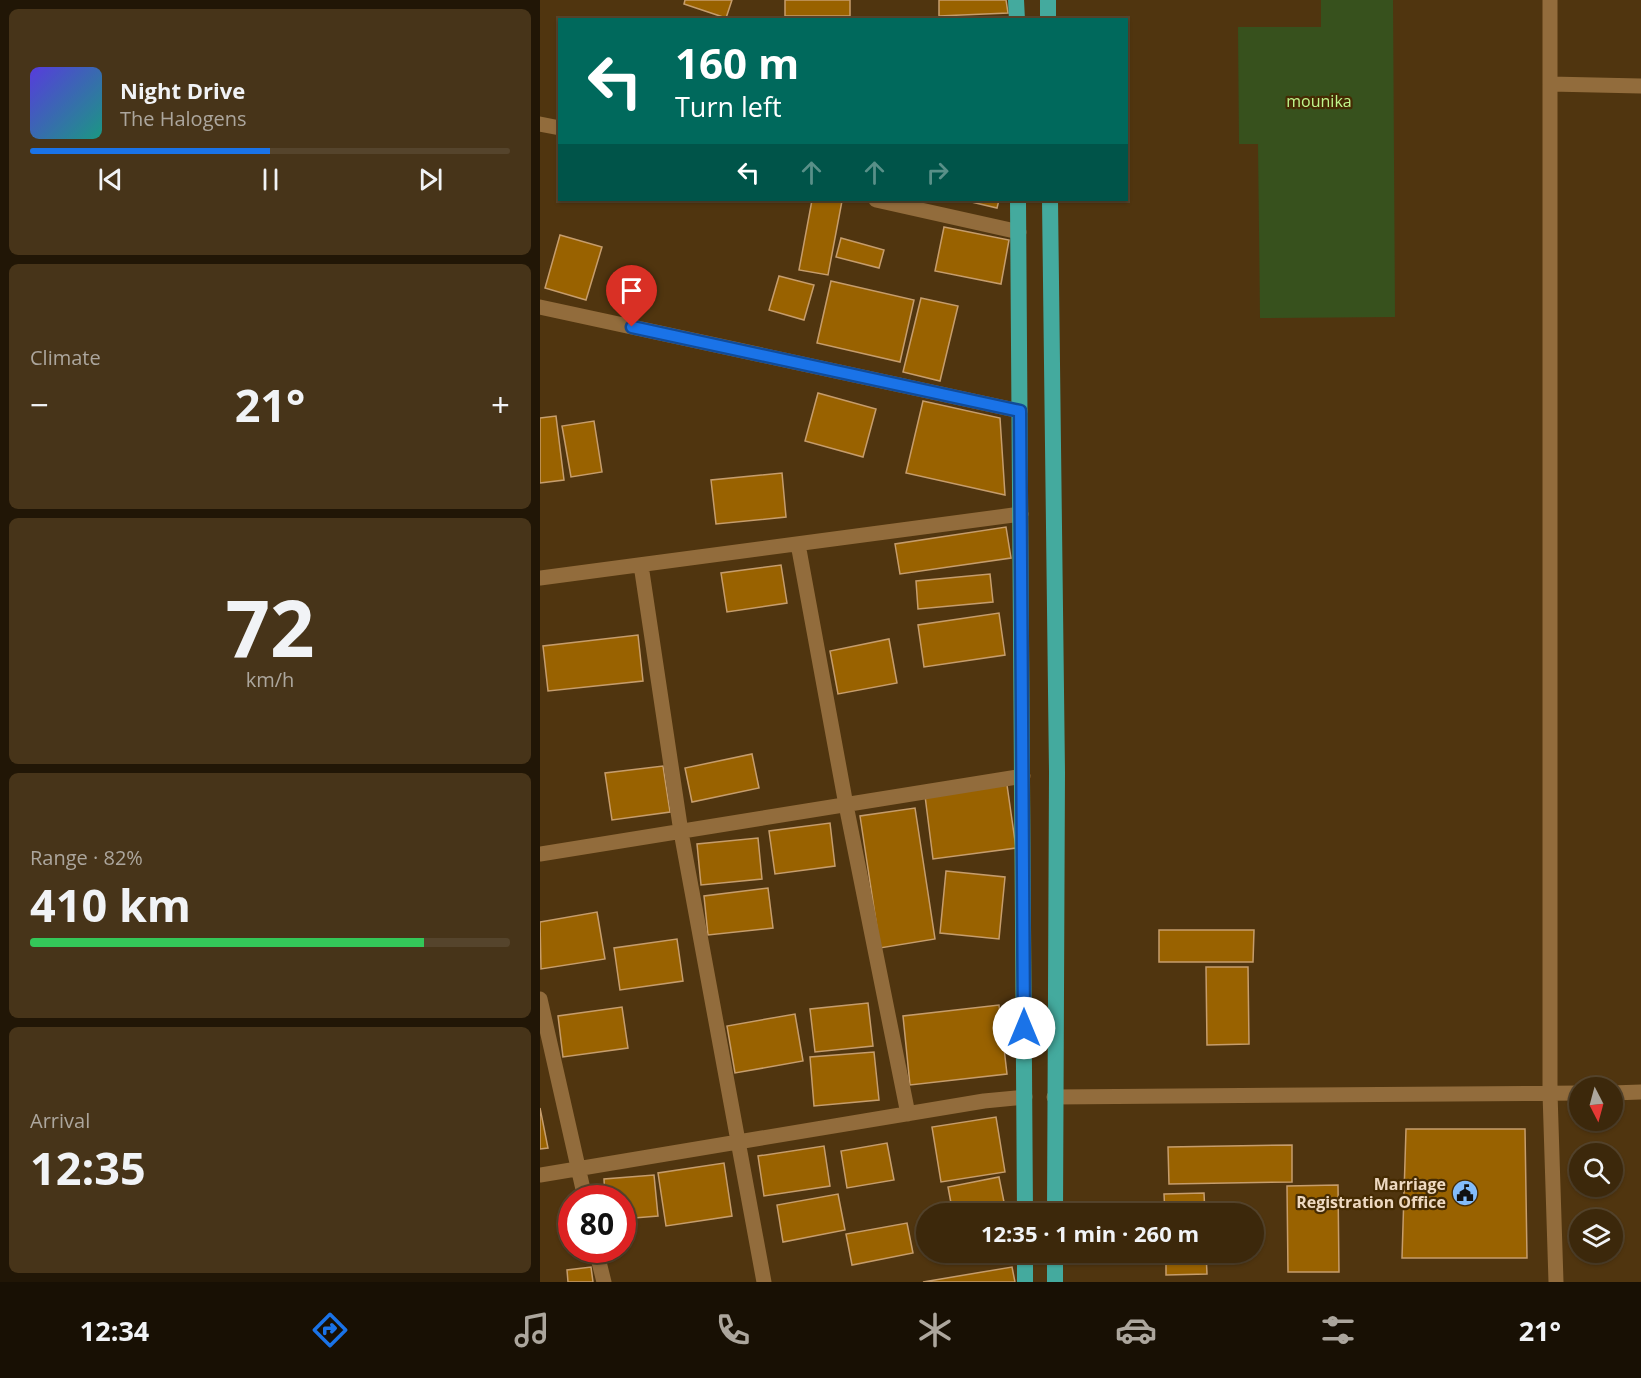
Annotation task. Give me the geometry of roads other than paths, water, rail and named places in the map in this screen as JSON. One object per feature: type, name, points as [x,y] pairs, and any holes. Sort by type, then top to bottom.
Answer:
[{"type":"highway","points":[[1016,0],[1017,18]]},
{"type":"highway","points":[[1048,0],[1048,18]]},
{"type":"highway","points":[[1018,201],[1025,1203]]},
{"type":"highway","points":[[1050,201],[1057,771],[1055,1203]]},
{"type":"highway","points":[[1025,1263],[1025,1282]]},
{"type":"highway","points":[[1055,1263],[1055,1282]]},
{"type":"street","points":[[1550,0],[1550,1093],[1556,1282]]},
{"type":"street","points":[[1550,84],[1641,86]]},
{"type":"street","points":[[540,124],[558,128]]},
{"type":"street","points":[[880,201],[1019,232]]},
{"type":"street","points":[[540,307],[1020,411]]},
{"type":"street","points":[[540,578],[1021,514]]},
{"type":"street","points":[[798,544],[846,805],[908,1114]]},
{"type":"street","points":[[641,565],[681,832],[764,1282]]},
{"type":"street","points":[[540,854],[1023,776]]},
{"type":"street","points":[[540,999],[582,1185]]},
{"type":"street","points":[[1623,1093],[1641,1092]]},
{"type":"street","points":[[1054,1097],[1569,1093]]},
{"type":"street","points":[[540,1175],[1025,1097]]},
{"type":"street","points":[[599,1263],[603,1282]]},
{"type":"place","name":"Marriage Registration Office","points":[[1465,1193]]},
{"type":"park label","name":"mounika","points":[[1319,101]]}]
